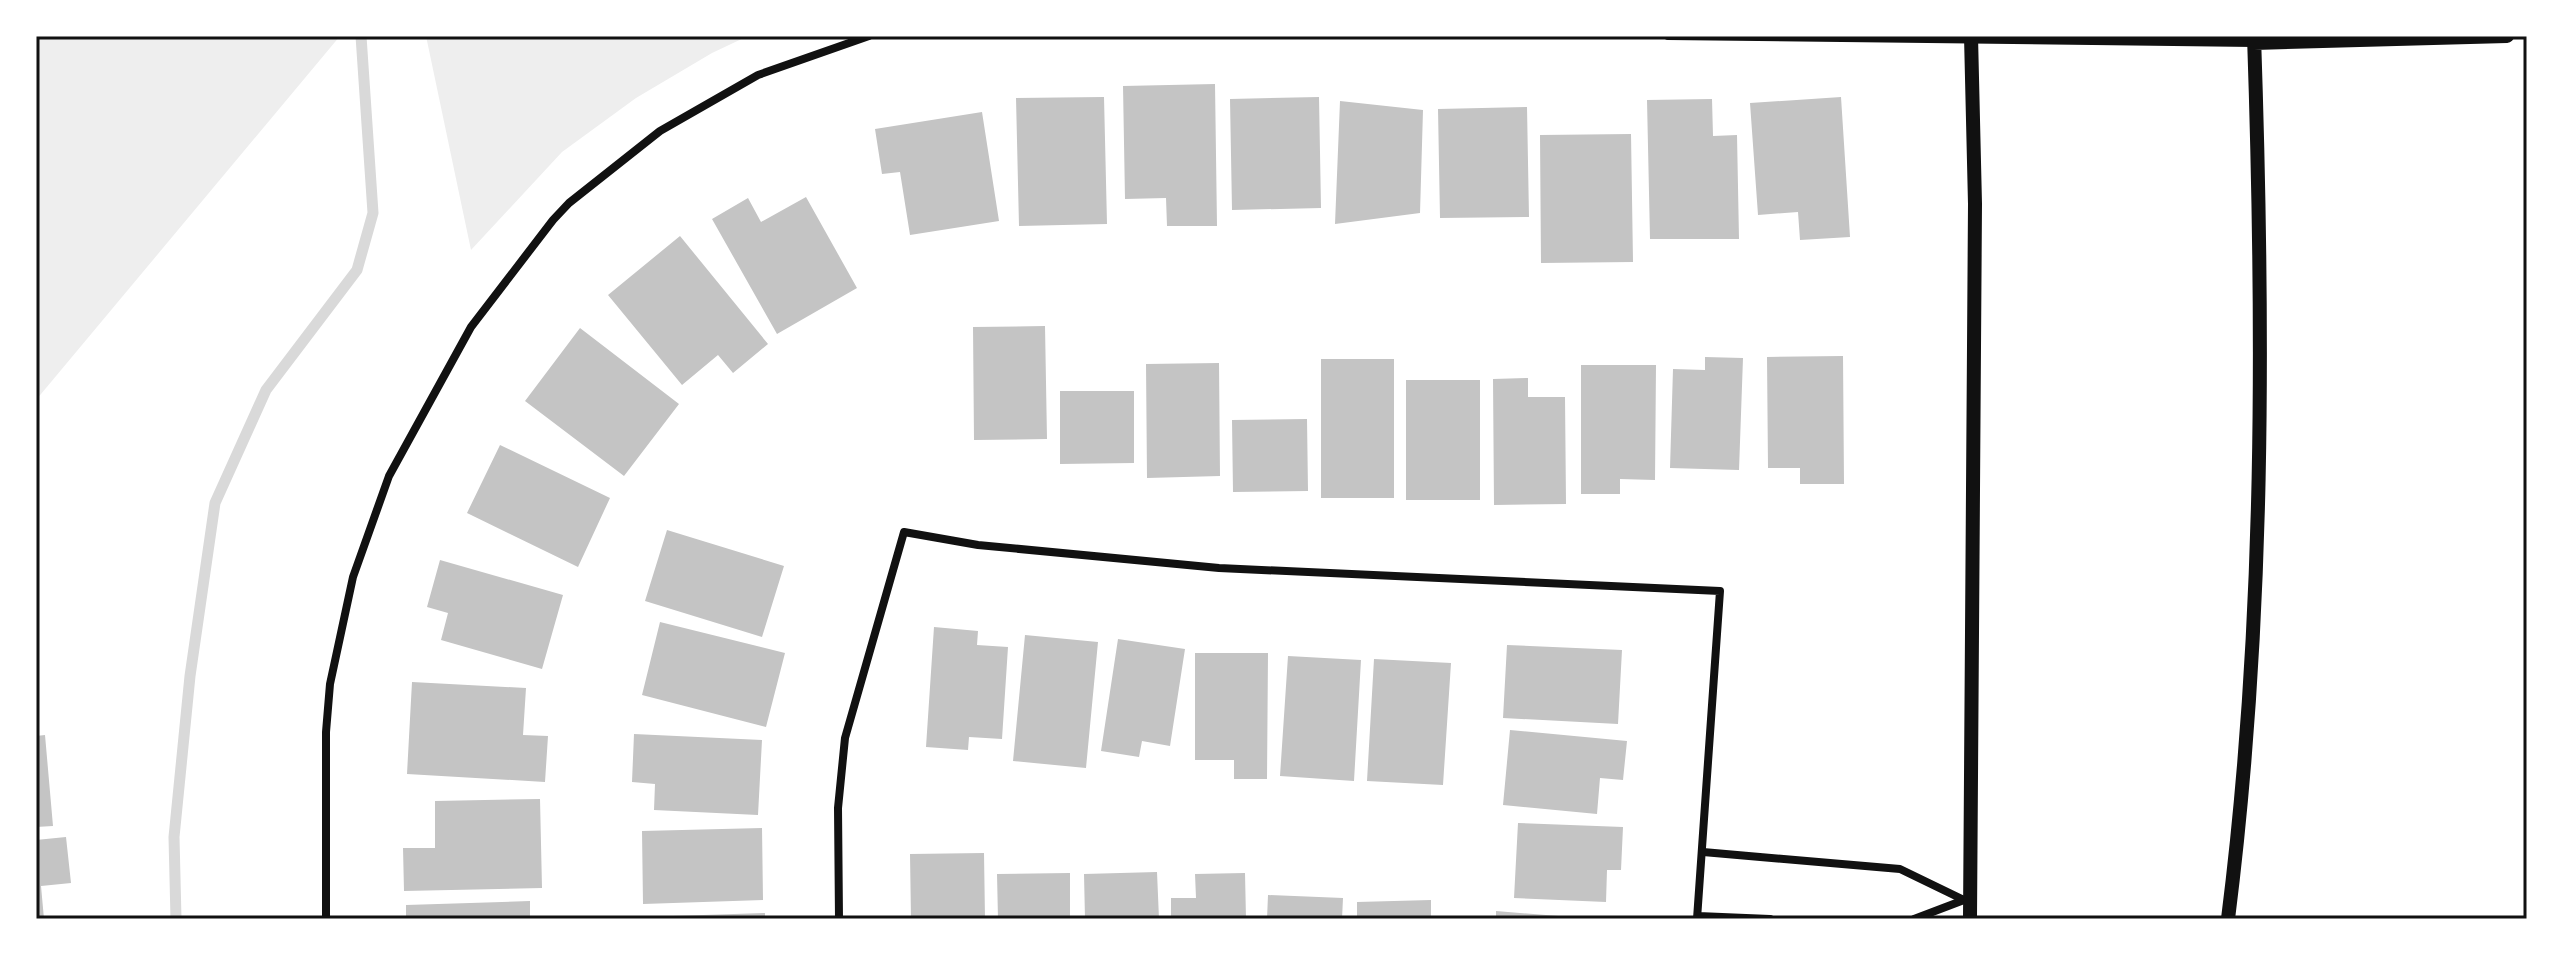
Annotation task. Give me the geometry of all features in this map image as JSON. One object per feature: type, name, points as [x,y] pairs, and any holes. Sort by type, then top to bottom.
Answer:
[{"type":"street","points":[[326,919],[326,732],[330,684],[353,577],[389,476],[471,327],[569,203],[660,131],[758,75],[869,36]]},
{"type":"street","points":[[1668,36],[2254,39],[2507,36]]},
{"type":"street","points":[[1970,919],[1975,204],[1971,38]]},
{"type":"street","points":[[2228,919],[2240,826],[2256,620],[2260,339],[2254,39]]},
{"type":"street","points":[[839,919],[838,808],[845,738],[904,532],[978,545],[1219,568],[1720,591],[1698,917],[1770,919]]},
{"type":"street","points":[[1703,852],[1900,869],[1964,900],[1914,919]]},
{"type":"shaded area","points":[[36,36],[340,36],[36,400]]},
{"type":"shaded area","points":[[426,36],[748,36],[712,53],[636,98],[562,152],[471,250]]},
{"type":"building","points":[[1215,84],[1217,226],[1167,226],[1166,198],[1125,199],[1123,86]]},
{"type":"building","points":[[1104,97],[1107,224],[1019,226],[1016,98]]},
{"type":"building","points":[[1319,97],[1321,208],[1232,210],[1230,99]]},
{"type":"building","points":[[1841,97],[1850,237],[1800,240],[1798,212],[1758,215],[1750,103]]},
{"type":"building","points":[[1712,99],[1713,136],[1737,135],[1739,239],[1650,239],[1647,100]]},
{"type":"building","points":[[1340,101],[1423,110],[1420,213],[1335,224]]},
{"type":"building","points":[[1527,107],[1529,217],[1440,218],[1438,109]]},
{"type":"building","points":[[982,112],[999,221],[910,235],[900,172],[882,174],[875,129]]},
{"type":"building","points":[[1631,134],[1633,262],[1541,263],[1540,135]]},
{"type":"building","points":[[806,197],[857,288],[777,334],[712,219],[748,198],[761,222]]},
{"type":"building","points":[[680,236],[768,344],[733,373],[718,355],[682,385],[608,295]]},
{"type":"building","points":[[1045,326],[1047,439],[974,440],[973,327]]},
{"type":"building","points":[[580,328],[679,404],[624,476],[525,401]]},
{"type":"building","points":[[1843,356],[1844,484],[1800,484],[1800,468],[1768,468],[1767,357]]},
{"type":"building","points":[[1705,357],[1743,358],[1739,470],[1670,468],[1673,369],[1705,370]]},
{"type":"building","points":[[1321,359],[1394,359],[1394,498],[1321,498]]},
{"type":"building","points":[[1219,363],[1220,476],[1147,478],[1146,364]]},
{"type":"building","points":[[1581,365],[1656,365],[1655,480],[1620,479],[1620,494],[1581,494]]},
{"type":"building","points":[[1528,378],[1528,397],[1565,397],[1566,504],[1494,505],[1493,379]]},
{"type":"building","points":[[1406,380],[1480,380],[1480,500],[1406,500]]},
{"type":"building","points":[[1060,391],[1134,391],[1134,463],[1060,464]]},
{"type":"building","points":[[1307,419],[1308,491],[1233,492],[1232,420]]},
{"type":"building","points":[[500,445],[610,498],[578,567],[467,513]]},
{"type":"building","points":[[667,530],[784,566],[762,637],[645,601]]},
{"type":"building","points":[[440,560],[563,595],[542,669],[441,640],[448,613],[427,607]]},
{"type":"building","points":[[660,622],[785,653],[766,727],[642,695]]},
{"type":"building","points":[[934,627],[978,631],[977,645],[1008,647],[1002,739],[969,737],[968,750],[926,747]]},
{"type":"building","points":[[1025,635],[1098,642],[1086,768],[1013,761]]},
{"type":"building","points":[[1118,639],[1185,649],[1170,746],[1142,741],[1139,757],[1101,751]]},
{"type":"building","points":[[1507,645],[1622,650],[1618,724],[1503,718]]},
{"type":"building","points":[[1195,653],[1268,653],[1267,779],[1234,779],[1234,760],[1195,760]]},
{"type":"building","points":[[1288,656],[1361,660],[1354,781],[1280,776]]},
{"type":"building","points":[[1374,659],[1451,663],[1443,785],[1367,781]]},
{"type":"building","points":[[412,682],[526,688],[523,735],[548,736],[545,782],[407,774]]},
{"type":"building","points":[[1510,730],[1627,741],[1623,780],[1600,778],[1597,814],[1503,805]]},
{"type":"building","points":[[634,734],[762,740],[758,815],[654,810],[655,784],[632,782]]},
{"type":"building","points":[[45,735],[53,826],[36,827],[36,736]]},
{"type":"building","points":[[540,799],[542,888],[404,891],[403,848],[435,848],[435,801]]},
{"type":"building","points":[[1518,823],[1623,827],[1621,870],[1607,870],[1606,902],[1514,898]]},
{"type":"building","points":[[762,828],[763,900],[643,904],[642,831]]},
{"type":"building","points":[[66,837],[71,883],[41,886],[44,919],[36,919],[36,840]]},
{"type":"building","points":[[984,853],[985,919],[911,919],[910,854]]},
{"type":"building","points":[[1157,872],[1159,919],[1085,919],[1084,874]]},
{"type":"building","points":[[1070,873],[1070,919],[998,919],[997,874]]},
{"type":"building","points":[[1245,873],[1246,919],[1171,919],[1171,898],[1196,898],[1195,874]]},
{"type":"building","points":[[1268,895],[1343,898],[1342,919],[1267,919]]},
{"type":"building","points":[[1431,900],[1431,919],[1357,919],[1357,902]]},
{"type":"building","points":[[530,901],[530,919],[406,919],[406,905]]},
{"type":"building","points":[[1496,911],[1571,917],[1571,919],[1496,919]]},
{"type":"building","points":[[765,913],[765,919],[673,919],[673,916]]},
{"type":"waterway","points":[[176,919],[174,837],[190,676],[215,503],[266,390],[357,270],[373,213],[361,36]]}]
